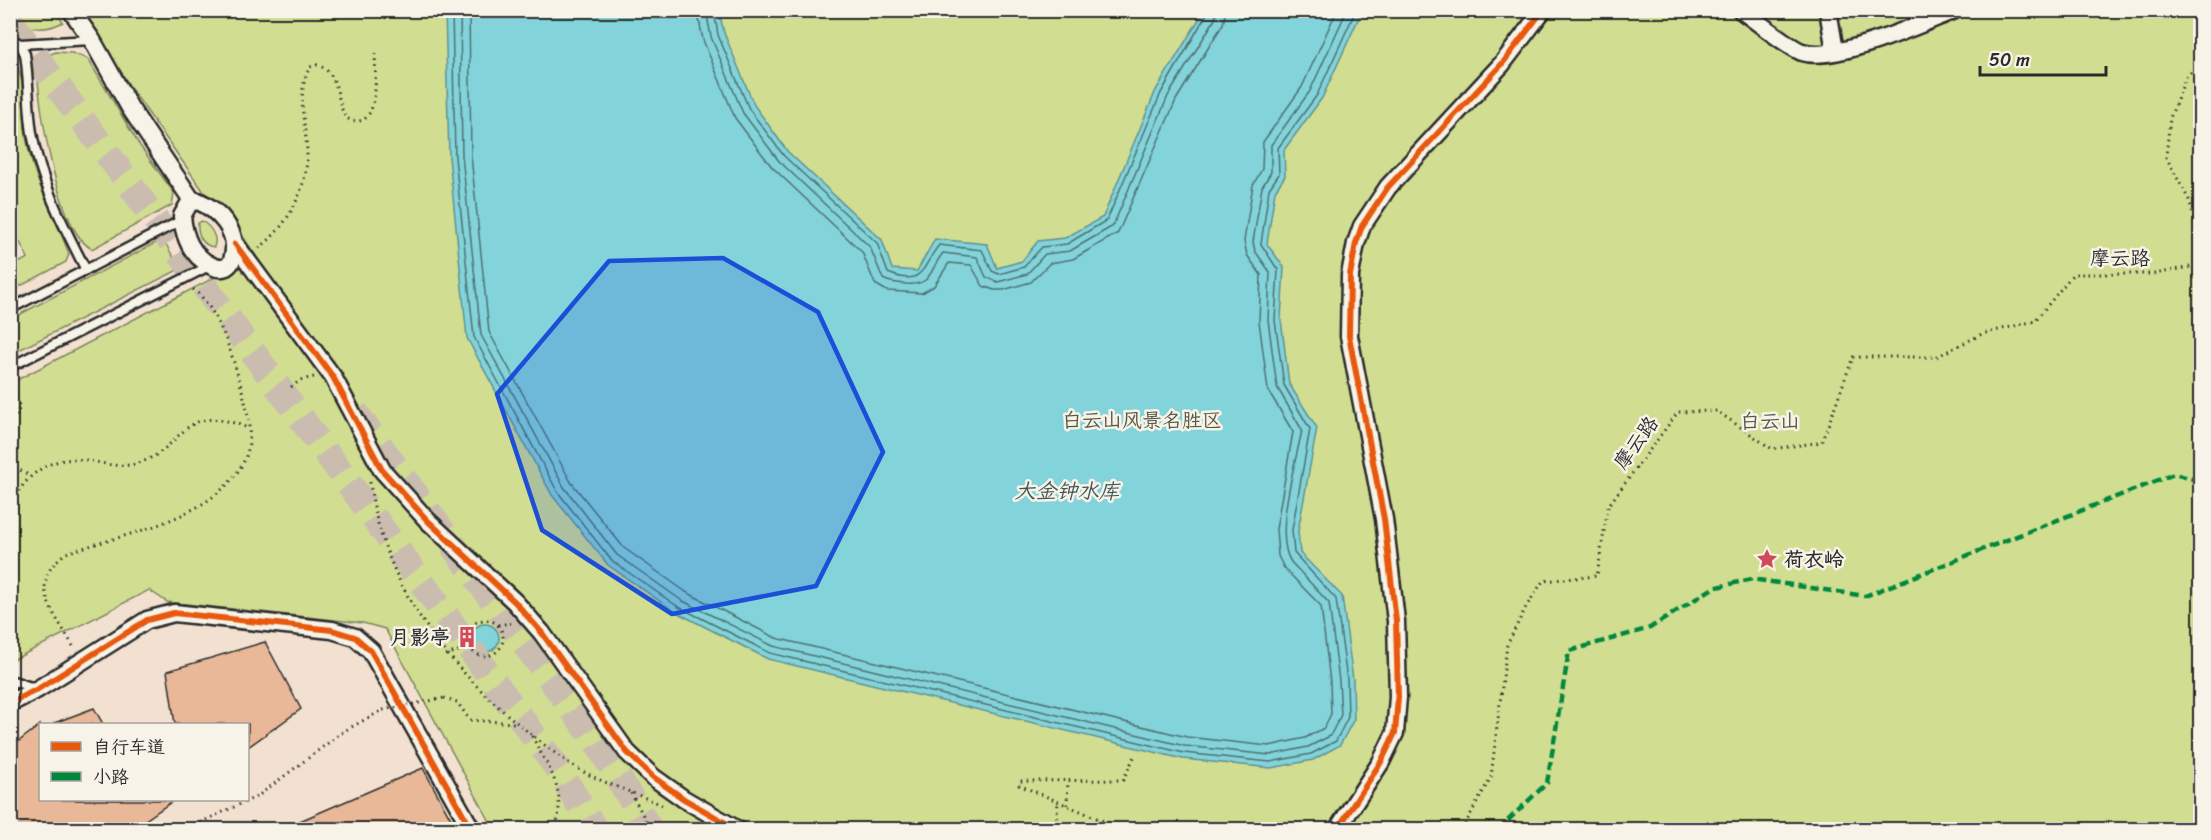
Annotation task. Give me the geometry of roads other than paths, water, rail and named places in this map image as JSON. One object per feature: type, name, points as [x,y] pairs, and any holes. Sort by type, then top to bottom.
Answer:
[{"type":"street","points":[[71,10],[92,40],[130,108],[193,202],[208,206],[226,223],[235,244],[333,377],[382,470],[428,521],[516,602],[542,633],[627,752],[653,777],[684,799],[738,830]]},
{"type":"street","points":[[1337,830],[1381,762],[1395,733],[1398,697],[1396,621],[1384,519],[1349,336],[1350,275],[1356,243],[1362,226],[1388,187],[1502,64],[1543,10]]},
{"type":"street","points":[[1741,10],[1802,52],[1835,51],[1859,47],[1955,10]]},
{"type":"street","points":[[1828,10],[1835,51]]},
{"type":"street","points":[[193,202],[184,209],[182,220],[189,245],[198,257],[219,268],[226,267],[231,262],[235,244]]},
{"type":"street","points":[[10,703],[38,689],[147,620],[159,615],[174,613],[310,628],[355,637],[371,651],[472,830]]},
{"type":"lane","points":[[10,38],[20,44],[25,54],[33,135],[39,160],[60,218],[86,270]]},
{"type":"lane","points":[[20,44],[92,40]]},
{"type":"lane","points":[[10,309],[182,220]]},
{"type":"lane","points":[[10,367],[211,265]]},
{"type":"lane","points":[[10,680],[38,689]]},
{"type":"lane","points":[[1350,809],[1351,830]]},
{"type":"water","name":"大金钟水库","points":[[445,11],[719,11],[724,33],[754,105],[788,152],[882,240],[892,269],[917,271],[935,239],[987,244],[997,268],[1022,261],[1038,241],[1065,238],[1103,217],[1156,90],[1204,11],[1362,11],[1322,98],[1284,150],[1285,176],[1275,191],[1267,244],[1284,267],[1281,319],[1289,384],[1317,428],[1298,531],[1300,553],[1342,596],[1353,680],[1354,719],[1340,745],[1313,760],[1271,768],[1183,759],[768,659],[674,611],[608,565],[552,495],[467,338],[449,157]]},
{"type":"water","points":[[485,624],[495,628],[499,638],[495,648],[485,652],[475,648],[471,638],[475,628]]},
{"type":"tunnel","points":[[10,21],[558,769],[595,830]]},
{"type":"tunnel","points":[[355,412],[596,741],[650,830]]},
{"type":"place","name":"荷衣岭","points":[[1767,559]]},
{"type":"place","name":"月影亭","points":[[467,637]]},
{"type":"park label","name":"白云山风景名胜区","points":[[1142,420]]},
{"type":"park label","name":"白云山","points":[[1770,421]]}]
